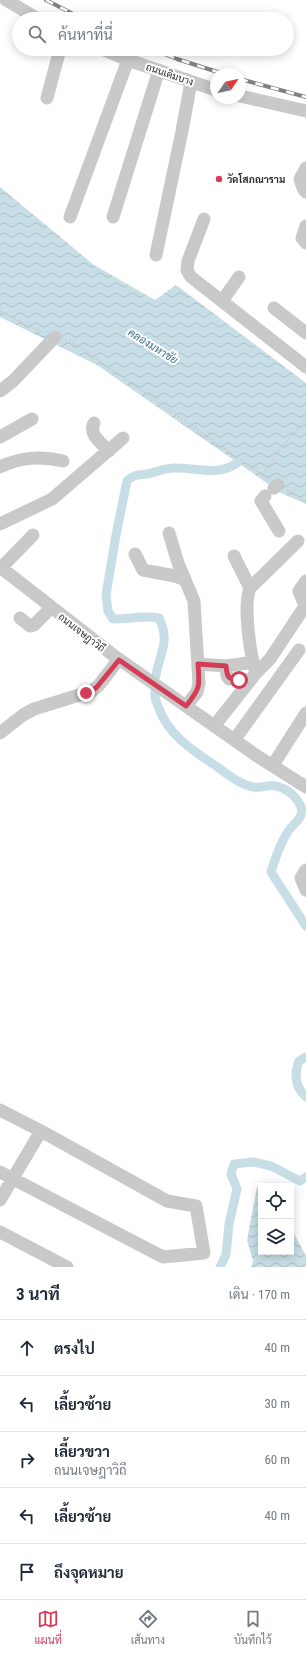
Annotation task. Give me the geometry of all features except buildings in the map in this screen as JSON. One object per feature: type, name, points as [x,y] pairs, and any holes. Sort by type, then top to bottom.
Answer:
[{"type":"street","points":[[6,0],[26,12]]},
{"type":"street","points":[[47,98],[58,56]]},
{"type":"street","name":"ถนนเดิมบาง","points":[[119,56],[210,88]]},
{"type":"street","points":[[70,217],[128,60]]},
{"type":"street","points":[[113,217],[159,70]]},
{"type":"street","points":[[156,255],[191,82]]},
{"type":"street","points":[[246,97],[306,111]]},
{"type":"street","points":[[306,168],[300,179],[306,192]]},
{"type":"street","points":[[204,219],[188,261],[187,270],[191,276],[306,367]]},
{"type":"street","points":[[306,226],[302,238],[306,243]]},
{"type":"street","points":[[222,301],[239,277]]},
{"type":"street","points":[[274,308],[304,326]]},
{"type":"street","points":[[0,391],[13,381],[55,337]]},
{"type":"street","points":[[0,437],[32,419]]},
{"type":"street","points":[[94,423],[92,430],[94,435],[108,451]]},
{"type":"street","points":[[0,524],[52,499],[123,438]]},
{"type":"street","points":[[0,467],[25,458],[46,457],[63,461]]},
{"type":"street","points":[[272,490],[261,501],[279,531]]},
{"type":"street","points":[[169,533],[178,563],[194,601],[199,683],[197,692],[186,706]]},
{"type":"street","points":[[0,568],[33,535]]},
{"type":"street","points":[[215,725],[251,672],[253,664],[248,623],[247,597],[250,588],[298,541]]},
{"type":"street","points":[[136,554],[143,570],[176,576],[185,580]]},
{"type":"street","points":[[234,556],[250,588]]},
{"type":"street","name":"ถนนเจษฎาวิถี","points":[[0,568],[119,660],[306,787]]},
{"type":"street","points":[[198,664],[226,666],[227,676],[229,678],[251,672],[270,659],[306,606],[299,591],[306,581]]},
{"type":"street","points":[[20,618],[30,626],[34,625],[51,608]]},
{"type":"street","points":[[234,739],[299,650]]},
{"type":"street","points":[[0,733],[23,715],[34,709],[92,690],[99,685],[119,660]]},
{"type":"street","points":[[273,765],[306,713]]},
{"type":"street","points":[[306,870],[301,878],[306,890]]},
{"type":"street","points":[[0,1110],[167,1201],[196,1206],[204,1254],[163,1257],[0,1172]]},
{"type":"street","points":[[0,1200],[41,1131]]},
{"type":"street","points":[[0,1232],[67,1267]]},
{"type":"path","points":[[0,311],[43,333],[75,344],[179,415],[261,474],[306,417]]},
{"type":"path","points":[[272,490],[306,502]]},
{"type":"water","name":"คลองมหาชัย","points":[[0,187],[94,265],[155,300],[176,285],[306,383],[306,504],[281,493],[97,365],[0,317]]},
{"type":"water","points":[[258,1187],[258,1255],[294,1255],[294,1234],[306,1256],[306,1267],[251,1267],[253,1261],[247,1240]]},
{"type":"waterway","points":[[156,676],[164,641],[164,634],[159,618],[142,617],[113,619],[108,611],[106,595],[127,481],[136,476],[169,468],[215,470],[230,467],[237,463]]},
{"type":"waterway","points":[[155,692],[155,697],[167,725],[189,747],[243,784],[253,787],[278,786],[288,791],[298,801],[302,811],[300,817],[283,840],[271,872],[306,926]]},
{"type":"waterway","points":[[306,1057],[299,1061],[296,1071],[296,1080],[302,1093],[306,1097]]},
{"type":"waterway","points":[[220,1267],[226,1255],[229,1224],[237,1189],[231,1174],[234,1164],[253,1162],[271,1166],[300,1181],[306,1177]]},
{"type":"railway","points":[[46,0],[69,12]]},
{"type":"railway","points":[[170,56],[210,70]]},
{"type":"railway","points":[[246,81],[306,97]]},
{"type":"place","name":"วัดโสภณาราม","points":[[219,179]]},
{"type":"route","points":[[86,693],[99,685],[119,660],[186,706],[197,692],[199,683],[198,664],[226,666],[227,676],[229,678],[239,680]]}]
